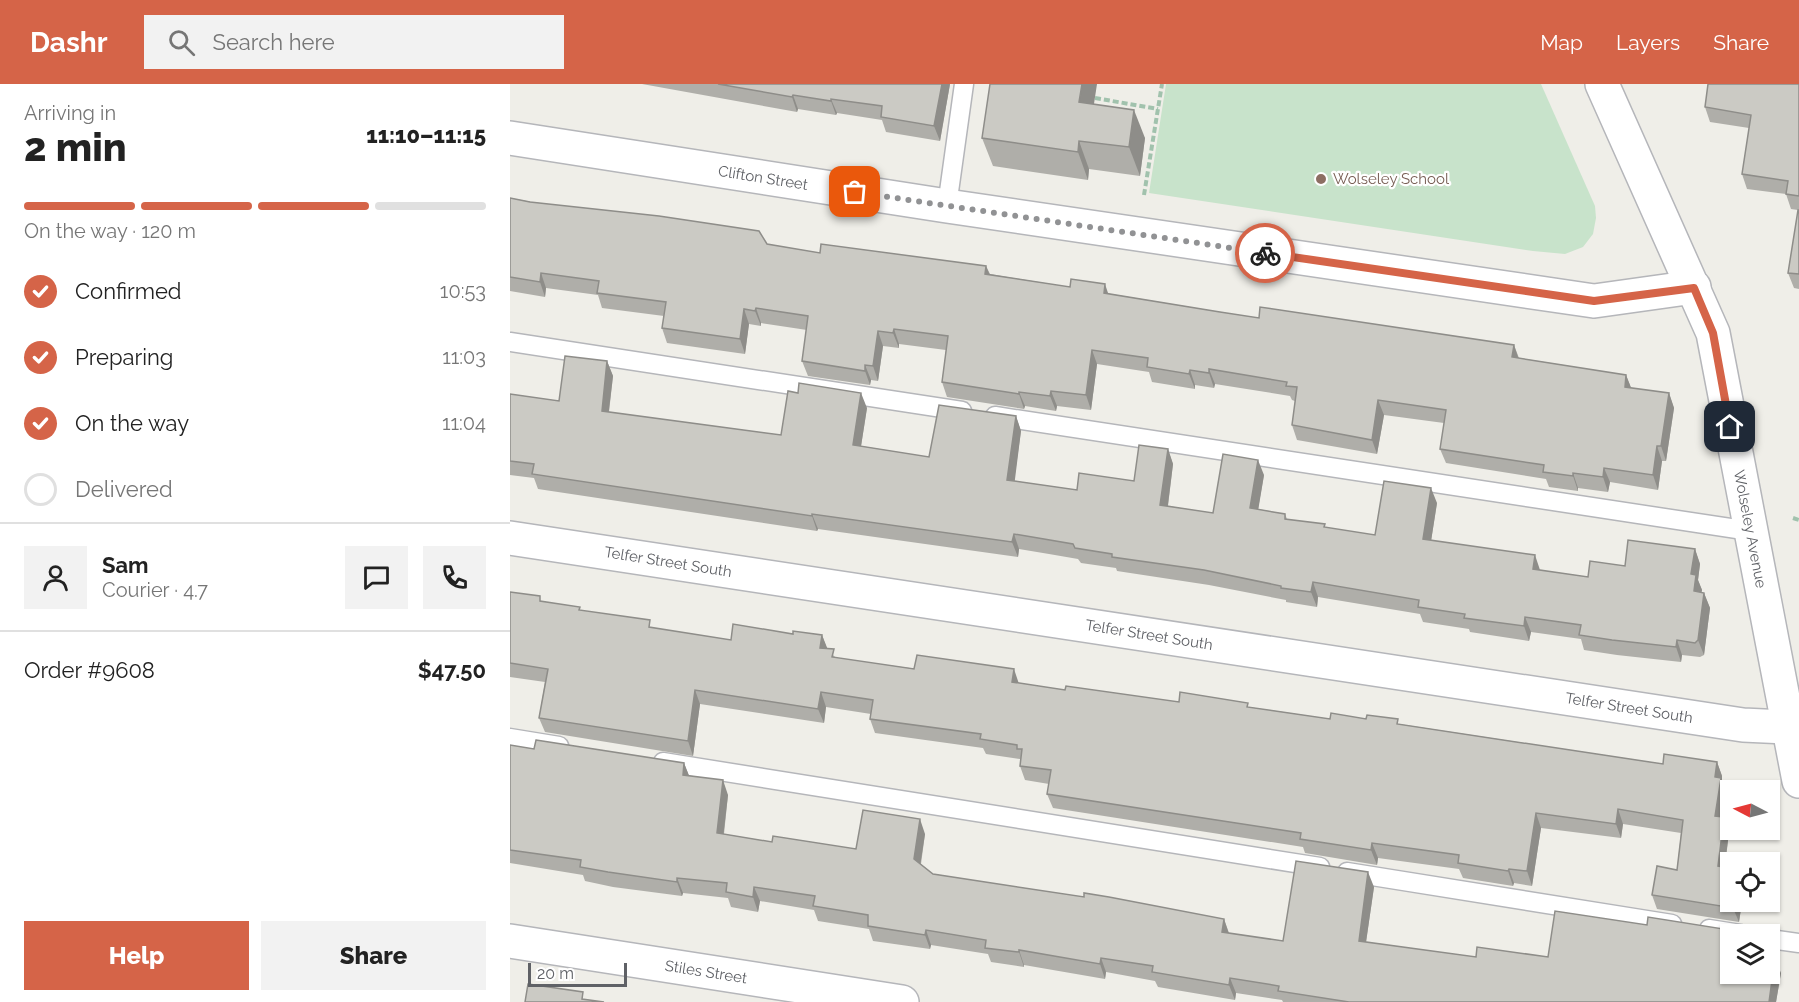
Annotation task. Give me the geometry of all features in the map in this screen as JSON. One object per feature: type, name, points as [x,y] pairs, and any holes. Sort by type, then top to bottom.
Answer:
[{"type":"street","name":"Wolseley Avenue","points":[[1602,84],[1713,333],[1799,781]]},
{"type":"street","name":"Clifton Street","points":[[510,138],[946,206],[1594,301],[1694,288]]},
{"type":"street","name":"Telfer Street South","points":[[510,538],[1726,723],[1788,727]]},
{"type":"street","name":"Stiles Street","points":[[510,941],[902,1002]]},
{"type":"lane","points":[[946,206],[964,84]]},
{"type":"lane","points":[[510,342],[1750,531]]},
{"type":"lane","points":[[510,738],[581,749]]},
{"type":"lane","points":[[640,759],[1720,931]]},
{"type":"lane","points":[[1780,940],[1799,943]]},
{"type":"path","points":[[1144,195],[1162,84]]},
{"type":"path","points":[[1095,98],[1158,110]]},
{"type":"path","points":[[1793,518],[1799,520]]},
{"type":"green space","name":"Wolseley School","points":[[1166,84],[1541,84],[1595,206],[1596,218],[1593,234],[1583,247],[1565,254],[1149,193]]},
{"type":"building","points":[[718,84],[942,84],[934,126],[881,117],[882,106],[793,95],[792,97]]},
{"type":"building","points":[[990,84],[1082,84],[1079,102],[1134,110],[1129,147],[1079,141],[1078,152],[982,138]]},
{"type":"building","points":[[1708,84],[1799,84],[1799,196],[1786,194],[1788,181],[1742,174],[1751,115],[1705,107]]},
{"type":"building","points":[[510,198],[759,231],[767,244],[820,253],[821,244],[986,266],[985,274],[1070,287],[1071,279],[1105,284],[1104,293],[1259,318],[1260,307],[1514,345],[1512,357],[1626,375],[1625,387],[1669,393],[1661,446],[1657,446],[1653,475],[1604,468],[1603,477],[1543,472],[1544,465],[1440,449],[1446,410],[1378,400],[1372,440],[1292,425],[1297,387],[1286,386],[1287,382],[1209,369],[1209,373],[1190,370],[1189,374],[1147,367],[1148,358],[1092,350],[1086,395],[1051,391],[1050,396],[1019,392],[1019,394],[942,382],[948,336],[894,329],[893,333],[878,331],[873,366],[865,365],[865,371],[802,361],[808,316],[756,308],[755,311],[744,309],[740,339],[662,328],[666,302],[597,293],[599,281],[541,273],[540,282],[510,277]]},
{"type":"building","points":[[1799,210],[1799,274],[1788,273]]},
{"type":"building","points":[[565,356],[607,361],[602,411],[781,435],[788,391],[798,393],[799,383],[861,393],[853,445],[929,457],[939,405],[1016,416],[1007,480],[1077,490],[1079,473],[1134,481],[1139,445],[1168,449],[1160,505],[1213,513],[1223,454],[1258,460],[1250,508],[1285,514],[1285,519],[1325,524],[1324,527],[1375,535],[1384,481],[1431,488],[1423,539],[1535,555],[1533,569],[1588,577],[1590,561],[1625,566],[1628,540],[1695,549],[1691,574],[1696,575],[1694,591],[1704,593],[1698,640],[1695,643],[1677,640],[1676,647],[1612,640],[1579,635],[1581,625],[1525,617],[1524,626],[1464,618],[1465,614],[1418,607],[1419,600],[1313,582],[1311,592],[1281,588],[1281,586],[1204,570],[1112,557],[1112,554],[1075,548],[1073,544],[1014,534],[1012,542],[812,514],[812,516],[532,474],[534,464],[510,461],[510,394],[559,401]]},
{"type":"building","points":[[510,592],[540,596],[540,601],[580,607],[579,610],[650,620],[649,627],[731,640],[733,624],[793,634],[793,631],[822,635],[820,648],[834,649],[832,657],[914,669],[917,655],[1014,669],[1012,682],[1065,690],[1066,686],[1179,702],[1180,692],[1248,703],[1247,707],[1330,719],[1331,713],[1366,719],[1367,715],[1398,719],[1397,724],[1663,764],[1664,754],[1717,762],[1715,777],[1721,778],[1715,816],[1720,817],[1721,840],[1718,866],[1720,866],[1720,906],[1652,895],[1657,866],[1677,870],[1683,820],[1618,809],[1616,824],[1536,813],[1527,871],[1509,869],[1508,871],[1458,863],[1459,855],[1372,843],[1371,850],[1300,839],[1301,833],[1047,794],[1051,770],[1020,766],[1022,749],[1017,749],[1017,745],[980,739],[981,734],[870,719],[873,700],[821,692],[818,709],[695,690],[688,741],[539,718],[548,669],[510,663]]},
{"type":"building","points":[[536,740],[684,763],[683,775],[723,780],[717,833],[772,842],[773,836],[856,849],[863,810],[920,819],[914,859],[933,874],[1084,897],[1084,893],[1224,919],[1222,932],[1283,941],[1296,861],[1368,872],[1359,941],[1476,957],[1477,947],[1548,957],[1555,911],[1647,925],[1648,917],[1720,928],[1720,984],[1771,984],[1769,1002],[1349,1002],[1278,991],[1279,986],[1230,978],[1229,985],[1152,972],[1153,966],[1101,958],[1100,964],[1019,950],[1019,952],[985,948],[986,940],[926,930],[925,935],[868,926],[868,915],[813,906],[815,896],[754,887],[753,897],[726,892],[727,883],[677,878],[677,882],[608,872],[580,867],[581,860],[510,850],[510,745],[534,749]]},
{"type":"building","points":[[528,984],[583,992],[582,999],[604,1002],[525,1002]]},
{"type":"way so far","points":[[855,192],[1265,253]]},
{"type":"place","name":"Wolseley School","points":[[1321,179]]},
{"type":"route","points":[[1265,253],[1594,301],[1694,288],[1713,333],[1730,427]]}]
